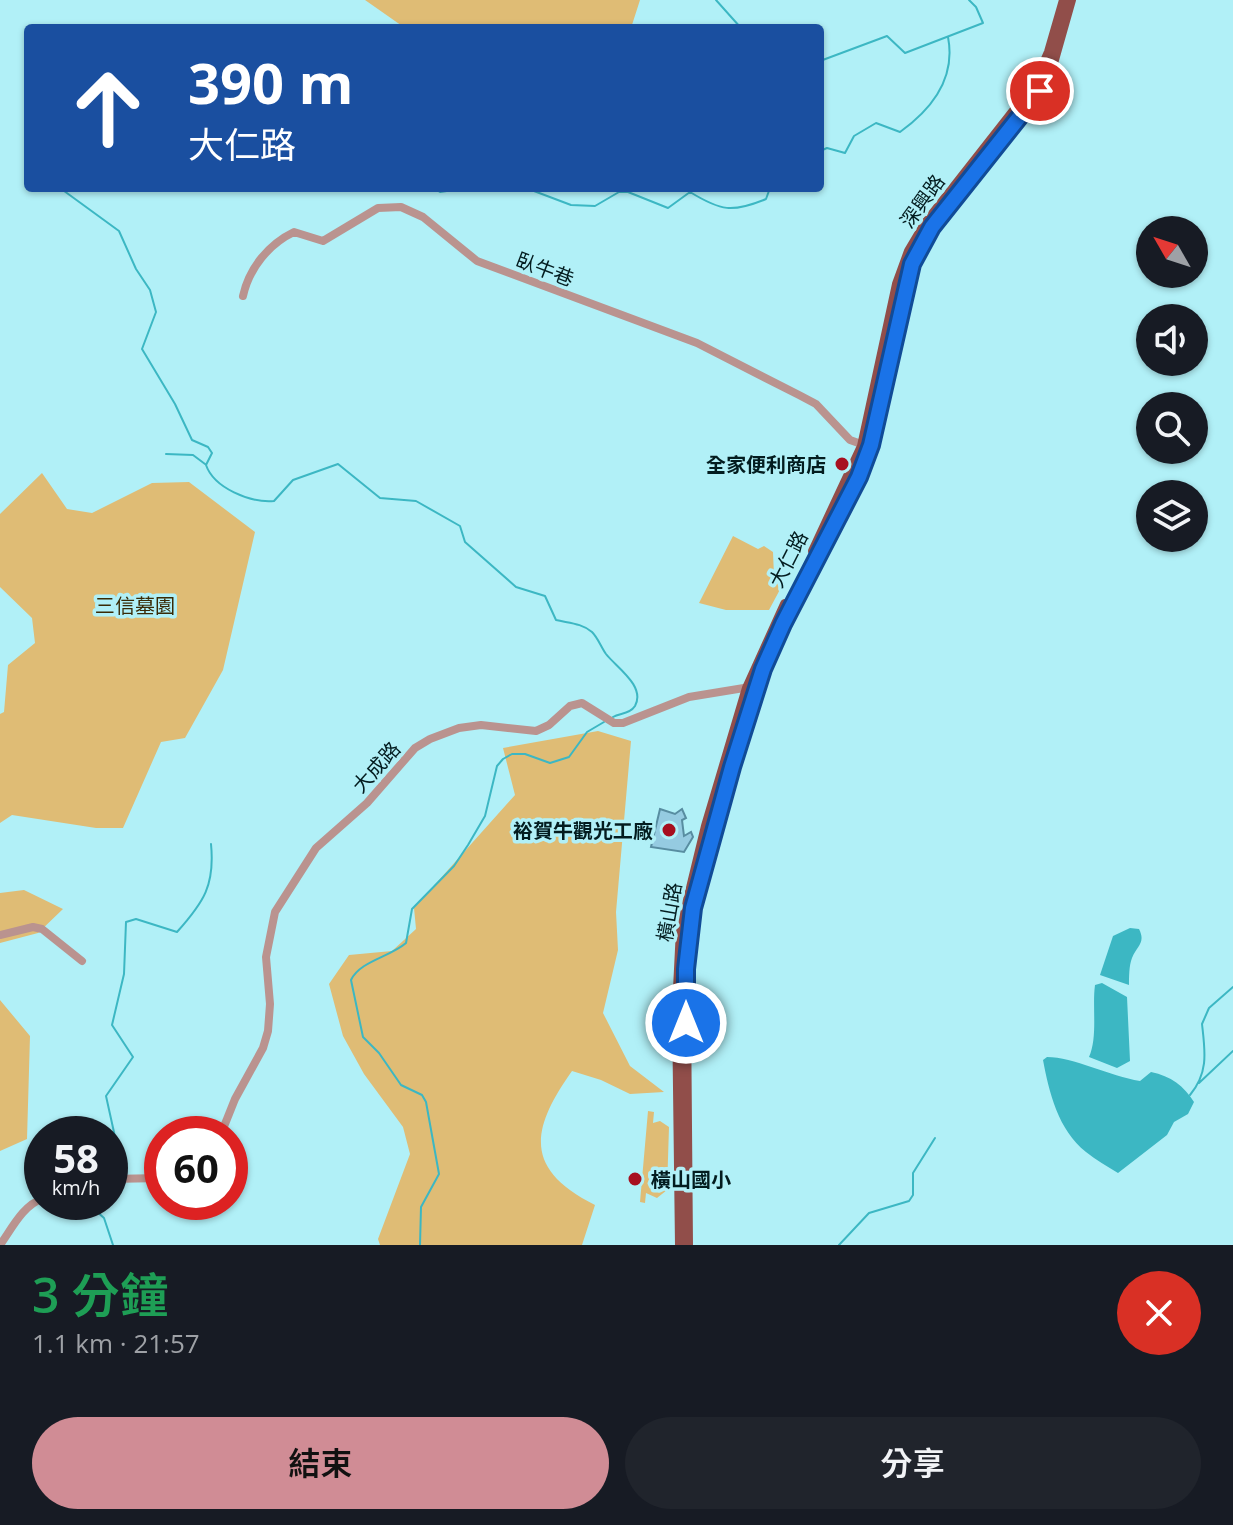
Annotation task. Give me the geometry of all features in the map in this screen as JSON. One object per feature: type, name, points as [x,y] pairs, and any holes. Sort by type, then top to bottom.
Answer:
[{"type":"main road","name":"深興路","points":[[866,446],[897,284],[909,251],[925,224],[1035,84],[1049,52],[1064,0]]},
{"type":"main road","name":"深興路","points":[[866,446],[905,285],[920,247],[942,214],[1040,91],[1052,67],[1071,0]]},
{"type":"main road","name":"大仁路","points":[[753,686],[859,477],[866,446]]},
{"type":"main road","name":"橫山路","points":[[680,1245],[677,1009],[681,929],[706,826],[753,686]]},
{"type":"main road","name":"橫山路","points":[[688,1245],[686,1008],[690,927],[753,686]]},
{"type":"street","name":"臥牛巷","points":[[243,296],[246,283],[273,242],[294,232],[323,241],[378,208],[401,207],[423,217],[477,261],[697,343],[799,395],[816,404],[846,437],[866,446]]},
{"type":"street","name":"大成路","points":[[228,1116],[263,1048],[268,1031],[270,1004],[266,957],[275,912],[316,848],[367,803],[415,748],[446,732],[473,726],[536,731],[549,725],[570,706],[582,703],[614,723],[623,723],[689,697],[753,686]]},
{"type":"street","points":[[0,935],[33,927],[42,929],[82,961]]},
{"type":"street","points":[[0,1245],[24,1213]]},
{"type":"green space","points":[[365,0],[640,0],[632,24],[399,24]]},
{"type":"green space","name":"三信墓園","points":[[42,473],[67,509],[92,513],[152,483],[189,482],[255,532],[223,670],[185,738],[161,742],[123,828],[96,828],[12,815],[0,823],[0,714],[4,712],[8,665],[35,643],[32,618],[0,587],[0,514]]},
{"type":"green space","points":[[733,536],[758,549],[764,546],[773,552],[774,576],[784,582],[769,610],[726,610],[699,603]]},
{"type":"green space","points":[[598,731],[631,741],[616,912],[618,950],[603,1013],[630,1066],[664,1092],[630,1094],[572,1071],[558,1092],[542,1129],[541,1146],[545,1162],[555,1177],[595,1205],[582,1245],[380,1245],[378,1239],[410,1154],[403,1127],[364,1074],[343,1036],[329,984],[349,955],[392,951],[416,929],[414,908],[515,795],[503,748]]},
{"type":"green space","points":[[24,890],[63,909],[38,933],[0,943],[0,893]]},
{"type":"green space","points":[[0,1000],[30,1036],[24,1140],[0,1151]]},
{"type":"green space","points":[[648,1111],[654,1112],[653,1123],[660,1121],[669,1127],[667,1190],[657,1198],[646,1193],[645,1203],[640,1202]]},
{"type":"water","points":[[1130,928],[1139,929],[1142,938],[1131,961],[1129,985],[1100,975],[1113,936]]},
{"type":"water","points":[[1102,983],[1127,997],[1130,1061],[1117,1068],[1089,1057],[1093,1040],[1095,985]]},
{"type":"water","points":[[1047,1057],[1140,1081],[1151,1072],[1165,1076],[1176,1082],[1194,1102],[1188,1114],[1174,1122],[1167,1135],[1118,1173],[1086,1152],[1068,1133],[1048,1085],[1043,1060]]},
{"type":"building","name":"裕賀牛觀光工廠","points":[[660,809],[675,814],[682,809],[686,818],[682,820],[684,836],[691,832],[693,837],[684,852],[651,847]]},
{"type":"waterway","points":[[716,0],[737,24]]},
{"type":"waterway","points":[[824,60],[887,36],[905,53],[983,23],[969,0]]},
{"type":"waterway","points":[[824,149],[845,153],[854,136],[876,123],[900,132],[912,123],[931,103],[945,79],[950,52],[948,37]]},
{"type":"waterway","points":[[65,192],[119,231],[136,269],[150,290],[156,312],[142,349],[175,404],[192,440],[208,447],[212,453],[206,465],[217,481],[244,497],[274,501],[293,480],[338,464],[380,498],[416,501],[460,526],[465,542],[516,587],[545,596],[556,620],[579,625],[594,634],[606,654],[637,691],[633,709],[613,717]]},
{"type":"waterway","points":[[537,192],[571,205],[595,206],[619,192]]},
{"type":"waterway","points":[[619,192],[628,192]]},
{"type":"waterway","points":[[628,192],[668,208],[690,192]]},
{"type":"waterway","points":[[690,192],[727,208],[766,199],[769,192]]},
{"type":"waterway","points":[[166,454],[193,455],[205,464]]},
{"type":"waterway","points":[[420,1245],[421,1207],[439,1174],[426,1102],[422,1095],[401,1085],[379,1053],[363,1037],[351,980],[361,968],[406,943],[412,909],[454,866],[485,816],[497,766],[503,759],[512,754],[525,754],[550,763],[569,757],[587,732],[604,722]]},
{"type":"waterway","points":[[110,1116],[106,1096],[133,1057],[112,1025],[124,974],[126,922],[136,919],[177,932],[206,892],[211,871],[211,844]]},
{"type":"waterway","points":[[1190,1095],[1203,1070],[1202,1024],[1209,1008],[1233,987]]},
{"type":"waterway","points":[[1199,1083],[1233,1051]]},
{"type":"waterway","points":[[839,1245],[869,1213],[909,1201],[913,1195],[913,1173],[935,1138]]},
{"type":"waterway","points":[[105,1220],[113,1245]]},
{"type":"place","name":"全家便利商店","points":[[842,464]]},
{"type":"place","name":"裕賀牛觀光工廠","points":[[669,830]]},
{"type":"place","name":"橫山國小","points":[[635,1179]]},
{"type":"route","points":[[686,1023],[686,969],[693,908],[732,767],[763,669],[859,477],[871,445],[879,421],[905,285],[912,264],[932,227],[1040,91]]}]
